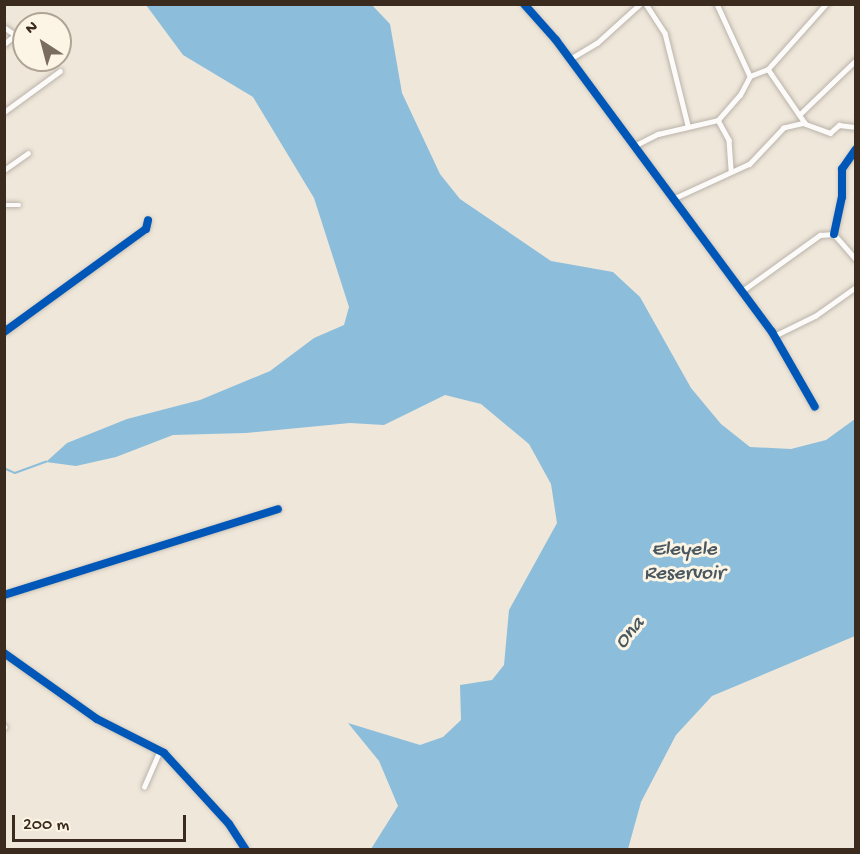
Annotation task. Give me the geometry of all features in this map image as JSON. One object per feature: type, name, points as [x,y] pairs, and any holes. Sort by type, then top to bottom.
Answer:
[{"type":"street","points":[[524,4],[570,59],[774,336],[815,407]]},
{"type":"street","points":[[570,59],[597,43],[640,4]]},
{"type":"street","points":[[646,4],[664,33],[688,125]]},
{"type":"street","points":[[717,4],[750,76]]},
{"type":"street","points":[[634,146],[688,125],[718,120],[740,95],[750,76],[768,69],[826,4]]},
{"type":"street","points":[[799,115],[855,60]]},
{"type":"street","points":[[768,69],[803,123]]},
{"type":"street","points":[[4,112],[57,72]]},
{"type":"street","points":[[718,120],[729,140],[731,171]]},
{"type":"street","points":[[674,199],[750,164],[784,128],[803,123],[830,132],[839,125],[855,128]]},
{"type":"street","points":[[834,234],[842,197],[842,169],[855,150]]},
{"type":"street","points":[[4,170],[28,153]]},
{"type":"street","points":[[4,205],[19,205]]},
{"type":"street","points":[[4,332],[146,229],[148,220]]},
{"type":"street","points":[[741,291],[820,236],[834,234]]},
{"type":"street","points":[[834,234],[855,259]]},
{"type":"street","points":[[774,336],[815,316],[855,287]]},
{"type":"street","points":[[4,595],[278,509]]},
{"type":"street","points":[[4,653],[92,716],[160,750],[229,824],[246,849]]},
{"type":"street","points":[[144,786],[160,750]]},
{"type":"water","name":"Eleyele Reservoir","points":[[146,5],[372,5],[390,24],[402,93],[440,174],[460,199],[551,261],[613,272],[640,297],[691,388],[721,424],[750,447],[791,449],[826,440],[855,419],[855,636],[712,696],[676,735],[641,802],[628,849],[371,849],[398,806],[379,761],[348,723],[420,745],[443,737],[461,720],[460,685],[492,680],[504,665],[509,610],[557,523],[551,484],[529,444],[481,404],[445,395],[384,425],[350,423],[246,433],[173,435],[116,457],[76,466],[46,462],[67,443],[127,419],[200,400],[270,371],[314,338],[344,325],[349,307],[314,198],[253,97],[183,55]]},
{"type":"waterway","points":[[4,468],[15,473],[46,462]]},
{"type":"cycle path","points":[[524,4],[556,40],[772,332],[815,407]]},
{"type":"cycle path","points":[[834,234],[842,197],[842,169],[856,149]]},
{"type":"cycle path","points":[[4,332],[146,229],[148,220]]},
{"type":"cycle path","points":[[4,595],[278,509]]},
{"type":"cycle path","points":[[4,653],[97,719],[164,753],[229,824],[246,850]]},
{"type":"water label","name":"Ona","points":[[631,634]]}]
